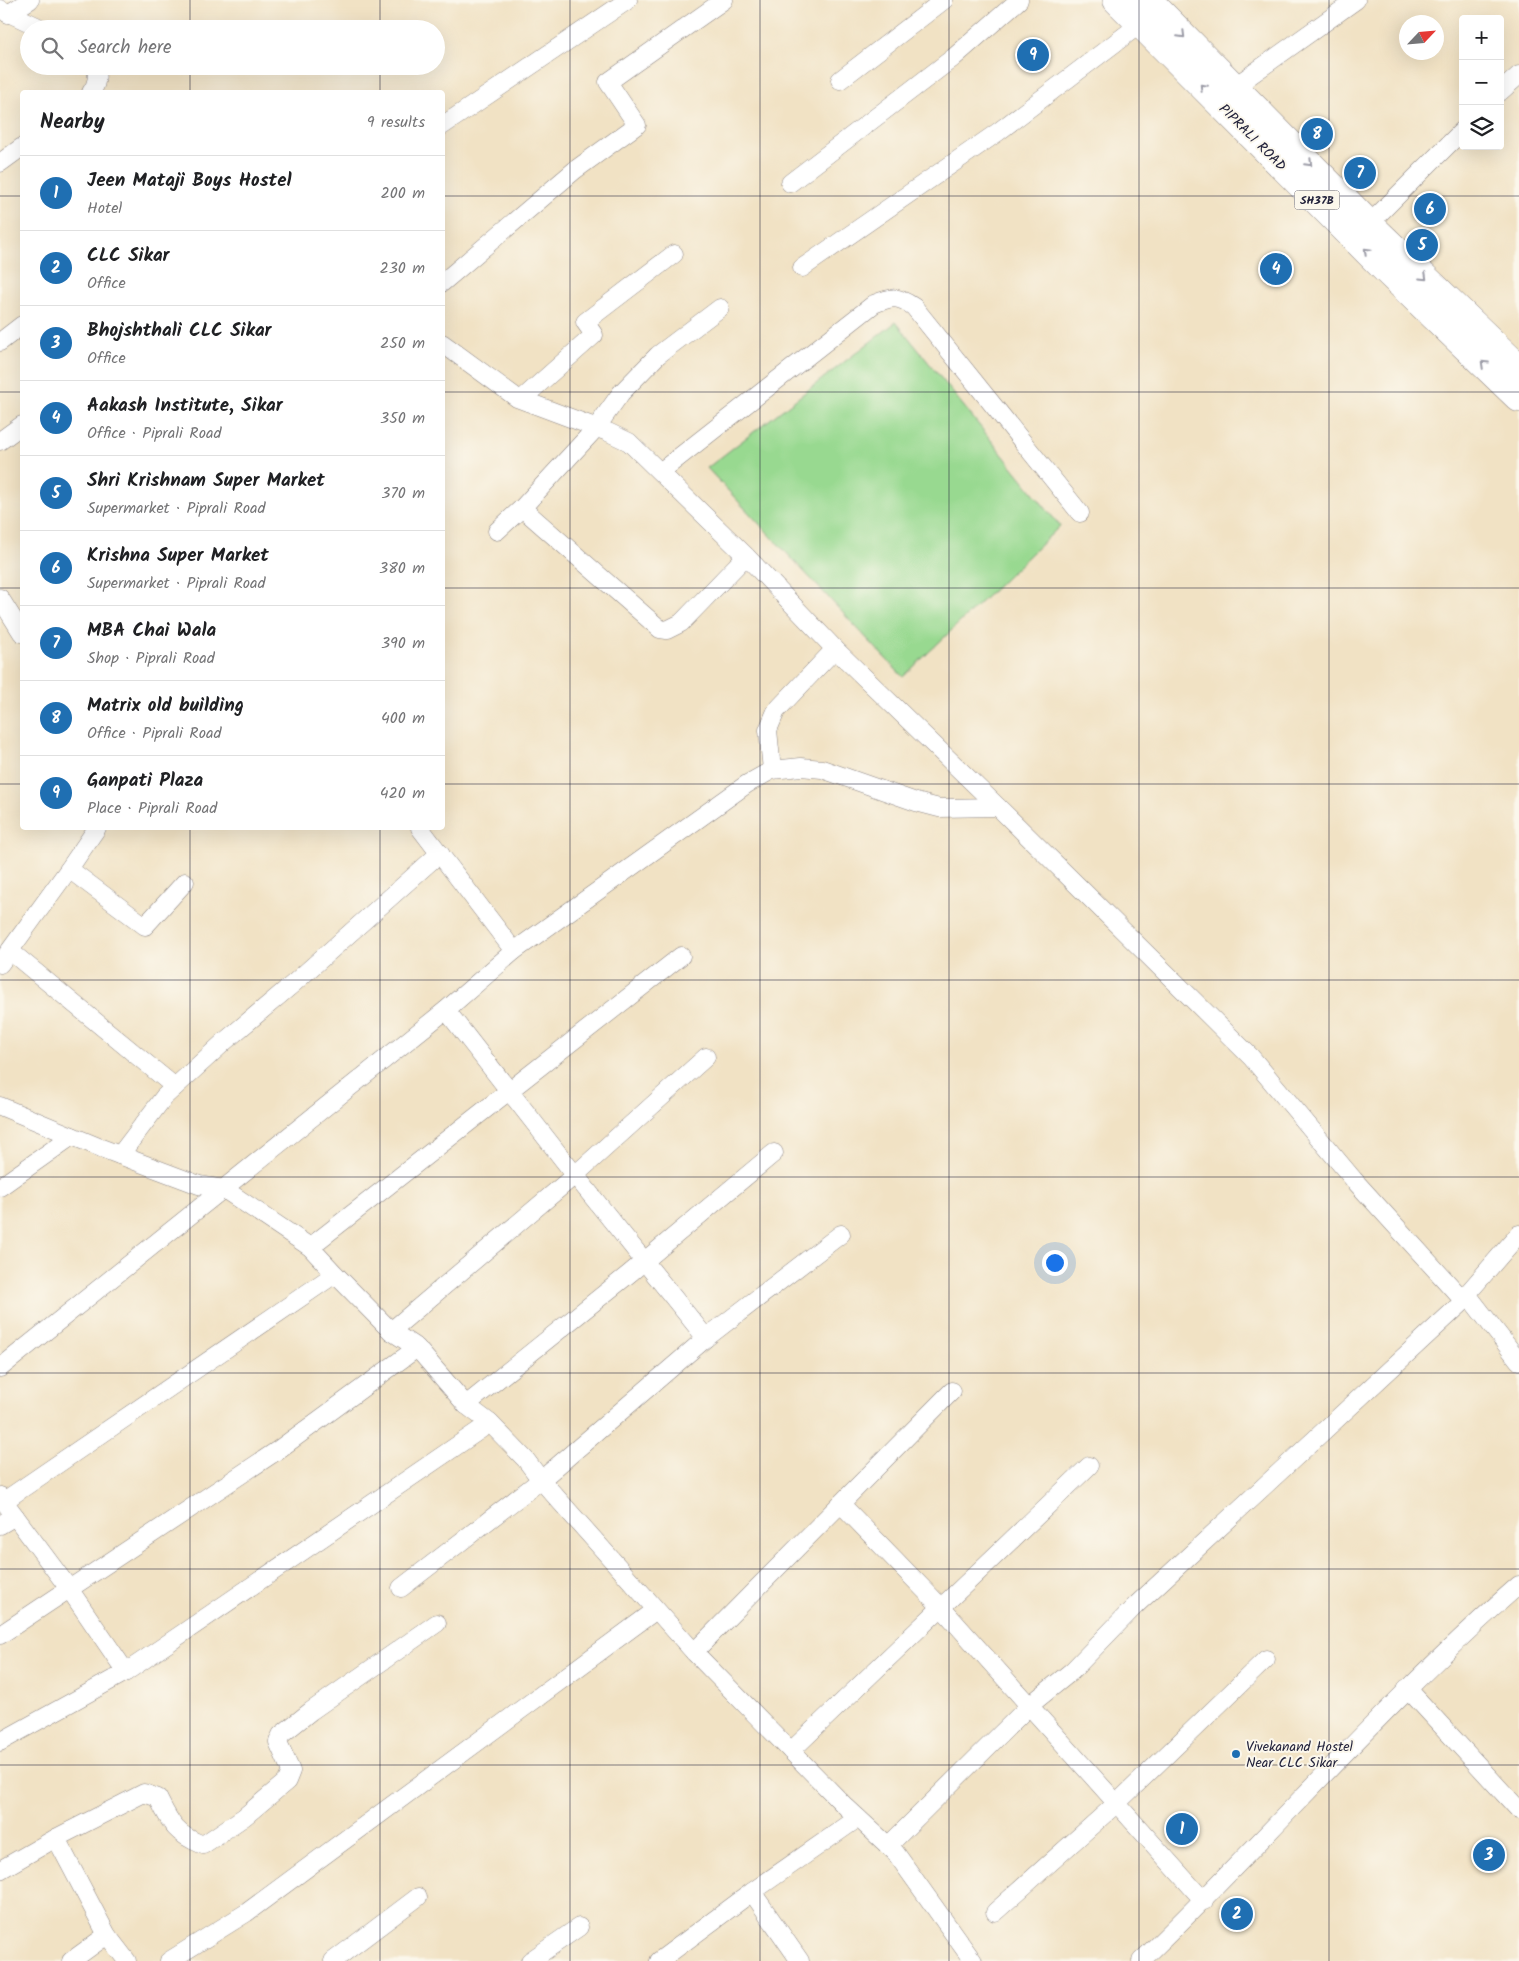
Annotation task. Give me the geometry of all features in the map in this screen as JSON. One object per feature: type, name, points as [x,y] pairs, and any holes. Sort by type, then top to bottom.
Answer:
[{"type":"main road","name":"PIPRALI ROAD","points":[[1116,0],[1144,12],[1386,270],[1519,398]]},
{"type":"main road","points":[[1144,12],[1234,87],[1369,224],[1519,368]]},
{"type":"street","points":[[4,12],[30,0]]},
{"type":"street","points":[[445,124],[628,0]]},
{"type":"street","points":[[445,280],[575,170],[637,125],[608,82],[724,0]]},
{"type":"street","points":[[840,80],[944,0]]},
{"type":"street","points":[[790,183],[953,58],[1019,0]]},
{"type":"street","points":[[1234,87],[1356,0]]},
{"type":"street","points":[[4,12],[22,20]]},
{"type":"street","points":[[802,268],[998,132],[1144,12]]},
{"type":"street","points":[[92,90],[97,75]]},
{"type":"street","points":[[1504,88],[1519,75]]},
{"type":"street","points":[[1369,224],[1459,134]]},
{"type":"street","points":[[0,163],[20,148]]},
{"type":"street","points":[[522,399],[594,335],[585,322],[674,254]]},
{"type":"street","points":[[660,472],[874,304],[890,298],[896,298],[902,299],[914,307],[1080,514]]},
{"type":"street","points":[[497,531],[522,508],[596,428],[621,393],[658,355],[720,308]]},
{"type":"street","points":[[0,342],[20,327]]},
{"type":"street","points":[[445,345],[522,399],[629,442],[746,556],[835,649],[1251,1057],[1354,1180],[1466,1298],[1519,1361]]},
{"type":"street","points":[[0,441],[20,426]]},
{"type":"street","points":[[522,508],[660,629],[667,630],[681,623],[746,556]]},
{"type":"street","points":[[0,598],[20,630]]},
{"type":"street","points":[[772,770],[768,730],[776,711],[835,649]]},
{"type":"street","points":[[0,1368],[446,1010],[514,951],[747,784],[772,770],[801,767],[822,769],[916,802],[939,808],[998,807]]},
{"type":"street","points":[[97,830],[5,958],[175,1087]]},
{"type":"street","points":[[422,830],[514,951]]},
{"type":"street","points":[[120,1156],[164,1098],[175,1087],[440,853]]},
{"type":"street","points":[[69,869],[145,926],[185,882]]},
{"type":"street","points":[[310,1247],[681,956]]},
{"type":"street","points":[[446,1010],[706,1338]]},
{"type":"street","points":[[391,1331],[575,1175],[706,1057]]},
{"type":"street","points":[[0,1106],[120,1156],[199,1185],[224,1189],[310,1247],[391,1331],[417,1348],[466,1405],[490,1423],[526,1460],[541,1480],[694,1652],[894,1852],[973,1961]]},
{"type":"street","points":[[0,1187],[72,1136]]},
{"type":"street","points":[[466,1405],[644,1262],[774,1153]]},
{"type":"street","points":[[401,1588],[541,1480],[706,1338],[842,1234]]},
{"type":"street","points":[[888,1846],[1030,1705],[1072,1672],[1136,1605],[1466,1298],[1519,1234]]},
{"type":"street","points":[[126,1672],[70,1590],[2,1498],[335,1274]]},
{"type":"street","points":[[0,1635],[278,1450],[417,1348]]},
{"type":"street","points":[[694,1652],[952,1391]]},
{"type":"street","points":[[0,1742],[126,1672],[490,1423]]},
{"type":"street","points":[[791,1751],[1090,1466]]},
{"type":"street","points":[[841,1504],[941,1607],[1204,1900]]},
{"type":"street","points":[[0,1525],[15,1516]]},
{"type":"street","points":[[1141,1961],[1204,1900],[1407,1688],[1519,1585]]},
{"type":"street","points":[[169,1961],[246,1914],[656,1610]]},
{"type":"street","points":[[0,1870],[56,1838],[144,1793],[158,1798],[171,1823],[185,1838],[203,1845],[244,1817],[287,1781],[291,1771],[278,1742],[281,1735],[311,1711],[437,1623]]},
{"type":"street","points":[[995,1912],[1117,1803],[1266,1659]]},
{"type":"street","points":[[1407,1688],[1519,1810]]},
{"type":"street","points":[[659,1961],[752,1892],[858,1818]]},
{"type":"street","points":[[56,1838],[107,1935],[127,1961]]},
{"type":"street","points":[[752,1892],[800,1961]]},
{"type":"street","points":[[333,1961],[418,1897]]},
{"type":"street","points":[[530,1961],[579,1927]]},
{"type":"street","points":[[71,1961],[107,1935]]},
{"type":"green space","points":[[896,322],[1060,526],[903,677],[707,468]]},
{"type":"place","name":"Ganpati Plaza","points":[[1033,55]]},
{"type":"place","name":"Matrix old building","points":[[1317,134]]},
{"type":"place","name":"MBA Chai Wala","points":[[1360,173]]},
{"type":"place","name":"Krishna Super Market","points":[[1430,209]]},
{"type":"place","name":"Shri Krishnam Super Market","points":[[1422,245]]},
{"type":"place","name":"Aakash Institute, Sikar","points":[[1276,269]]},
{"type":"place","name":"Vivekanand Hostel Near CLC Sikar","points":[[1236,1754]]},
{"type":"place","name":"Jeen Mataji Boys Hostel","points":[[1182,1829]]},
{"type":"place","name":"Bhojshthali CLC Sikar","points":[[1489,1855]]},
{"type":"place","name":"CLC Sikar","points":[[1237,1914]]}]
